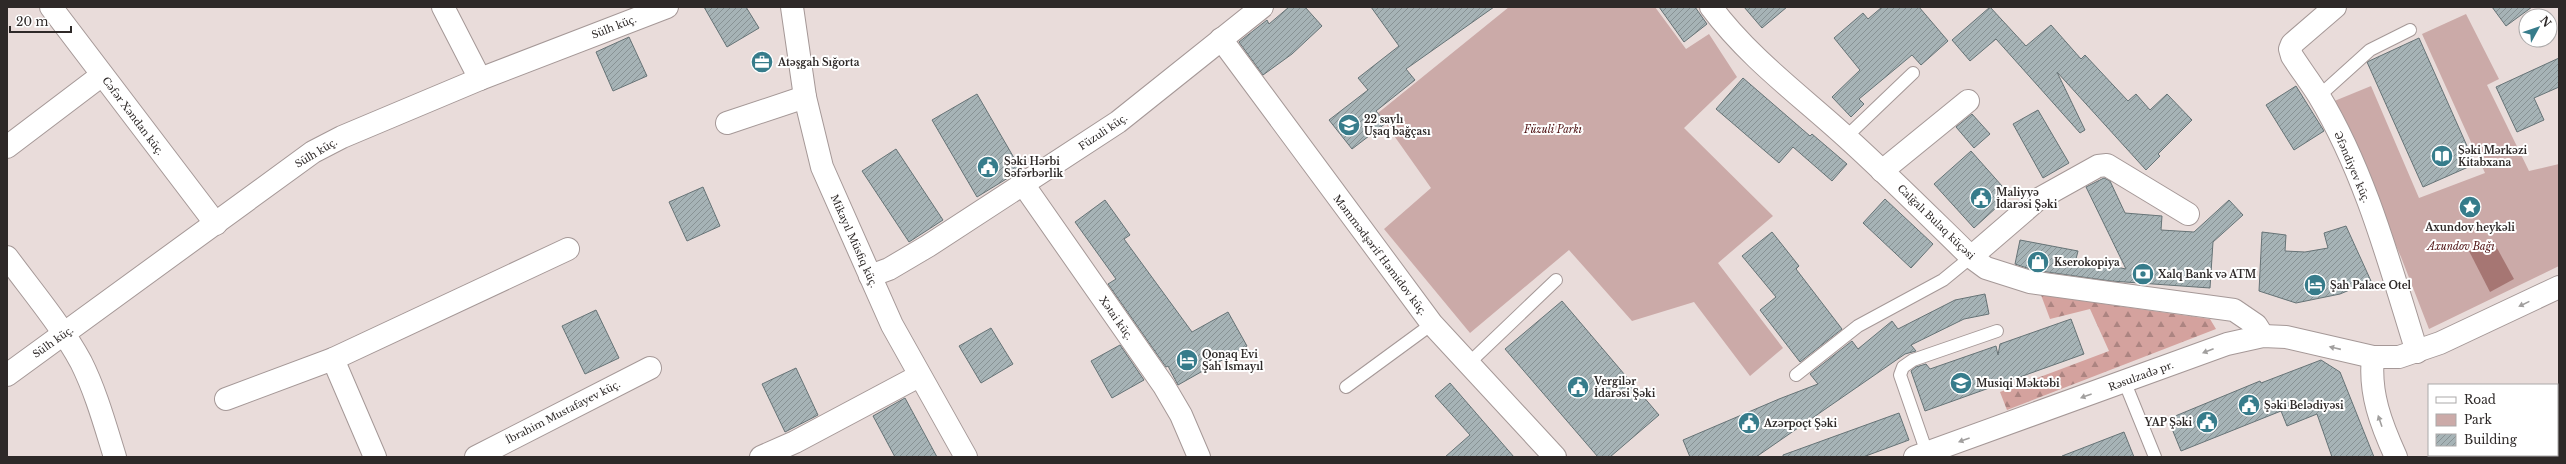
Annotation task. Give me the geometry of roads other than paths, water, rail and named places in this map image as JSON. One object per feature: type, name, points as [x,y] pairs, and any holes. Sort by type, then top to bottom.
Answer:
[{"type":"street","name":"Cəfər Xəndan küç.","points":[[51,7],[216,224]]},
{"type":"street","points":[[443,7],[480,80]]},
{"type":"street","name":"Sülh küç.","points":[[7,375],[64,335],[313,152],[342,137],[480,80],[667,7]]},
{"type":"street","name":"Mikayıl Müsfiq küç.","points":[[792,7],[804,98],[822,168],[870,276],[919,376],[966,457]]},
{"type":"street","name":"Füzuli küç.","points":[[870,276],[905,260],[1118,122],[1262,7]]},
{"type":"street","name":"Calğalı Bulaq küçəsi","points":[[1711,7],[1732,33],[1762,63],[1846,137],[1971,257],[1986,268],[2030,282],[2234,310],[2256,325],[2263,336]]},
{"type":"street","name":"Əfəndiyev küç.","points":[[2335,7],[2292,44],[2290,49],[2292,56],[2319,96],[2344,145],[2375,222],[2417,352]]},
{"type":"street","name":"Məmmədşərif Həmidov küç.","points":[[1221,39],[1388,267],[1432,324],[1555,457]]},
{"type":"street","points":[[7,147],[102,75]]},
{"type":"street","points":[[727,123],[804,98]]},
{"type":"street","points":[[1882,171],[1968,101]]},
{"type":"street","points":[[1971,257],[2037,200],[2098,166],[2107,165],[2188,214]]},
{"type":"street","name":"Xətai küç.","points":[[1023,184],[1164,386],[1181,415],[1199,457]]},
{"type":"street","points":[[226,400],[333,360],[568,249]]},
{"type":"street","points":[[7,257],[64,335],[93,389],[115,457]]},
{"type":"street","name":"Rəsulzadə pr.","points":[[1921,455],[2124,383],[2227,344],[2263,336],[2286,337],[2373,357],[2400,357],[2417,352],[2559,287]]},
{"type":"street","points":[[2373,357],[2371,373],[2379,421],[2396,457]]},
{"type":"street","points":[[333,360],[375,457]]},
{"type":"street","name":"İbrahim Mustafayev küç.","points":[[476,457],[650,368]]},
{"type":"street","points":[[761,457],[795,442],[919,376]]},
{"type":"lane","points":[[2319,96],[2370,50],[2410,30]]},
{"type":"lane","points":[[1846,137],[1913,73]]},
{"type":"lane","points":[[1796,375],[1858,326],[1943,280],[1971,257]]},
{"type":"lane","points":[[1468,364],[1556,280]]},
{"type":"lane","points":[[1346,387],[1432,324]]},
{"type":"lane","points":[[1921,455],[1900,374],[1903,367],[1913,360],[1997,331]]},
{"type":"lane","points":[[2124,383],[2155,457]]},
{"type":"place","name":"Atəşgah Sığorta","points":[[762,62]]},
{"type":"place","name":"22 saylı Uşaq bağçası","points":[[1349,125]]},
{"type":"place","name":"Şəki Mərkəzi Kitabxana","points":[[2442,156]]},
{"type":"place","name":"Şəki Hərbi Səfərbərlik","points":[[988,167]]},
{"type":"place","name":"Maliyyə İdarəsi Şəki","points":[[1981,198]]},
{"type":"place","name":"Axundov heykəli","points":[[2470,207]]},
{"type":"place","name":"Kserokopiya","points":[[2038,262]]},
{"type":"place","name":"Xalq Bank və ATM","points":[[2143,274]]},
{"type":"place","name":"Şah Palace Otel","points":[[2315,285]]},
{"type":"place","name":"Qonaq Evi Şah İsmayıl","points":[[1187,360]]},
{"type":"place","name":"Musiqi Məktəbi","points":[[1961,383]]},
{"type":"place","name":"Vergilər İdarəsi Şəki","points":[[1578,387]]},
{"type":"place","name":"Şəki Belədiyəsi","points":[[2249,405]]},
{"type":"place","name":"YAP Şəki","points":[[2207,422]]},
{"type":"place","name":"Azərpoçt Şəki","points":[[1749,423]]},
{"type":"park label","name":"Füzuli Parkı","points":[[1553,129]]},
{"type":"park label","name":"Axundov Bağı","points":[[2461,246]]}]
